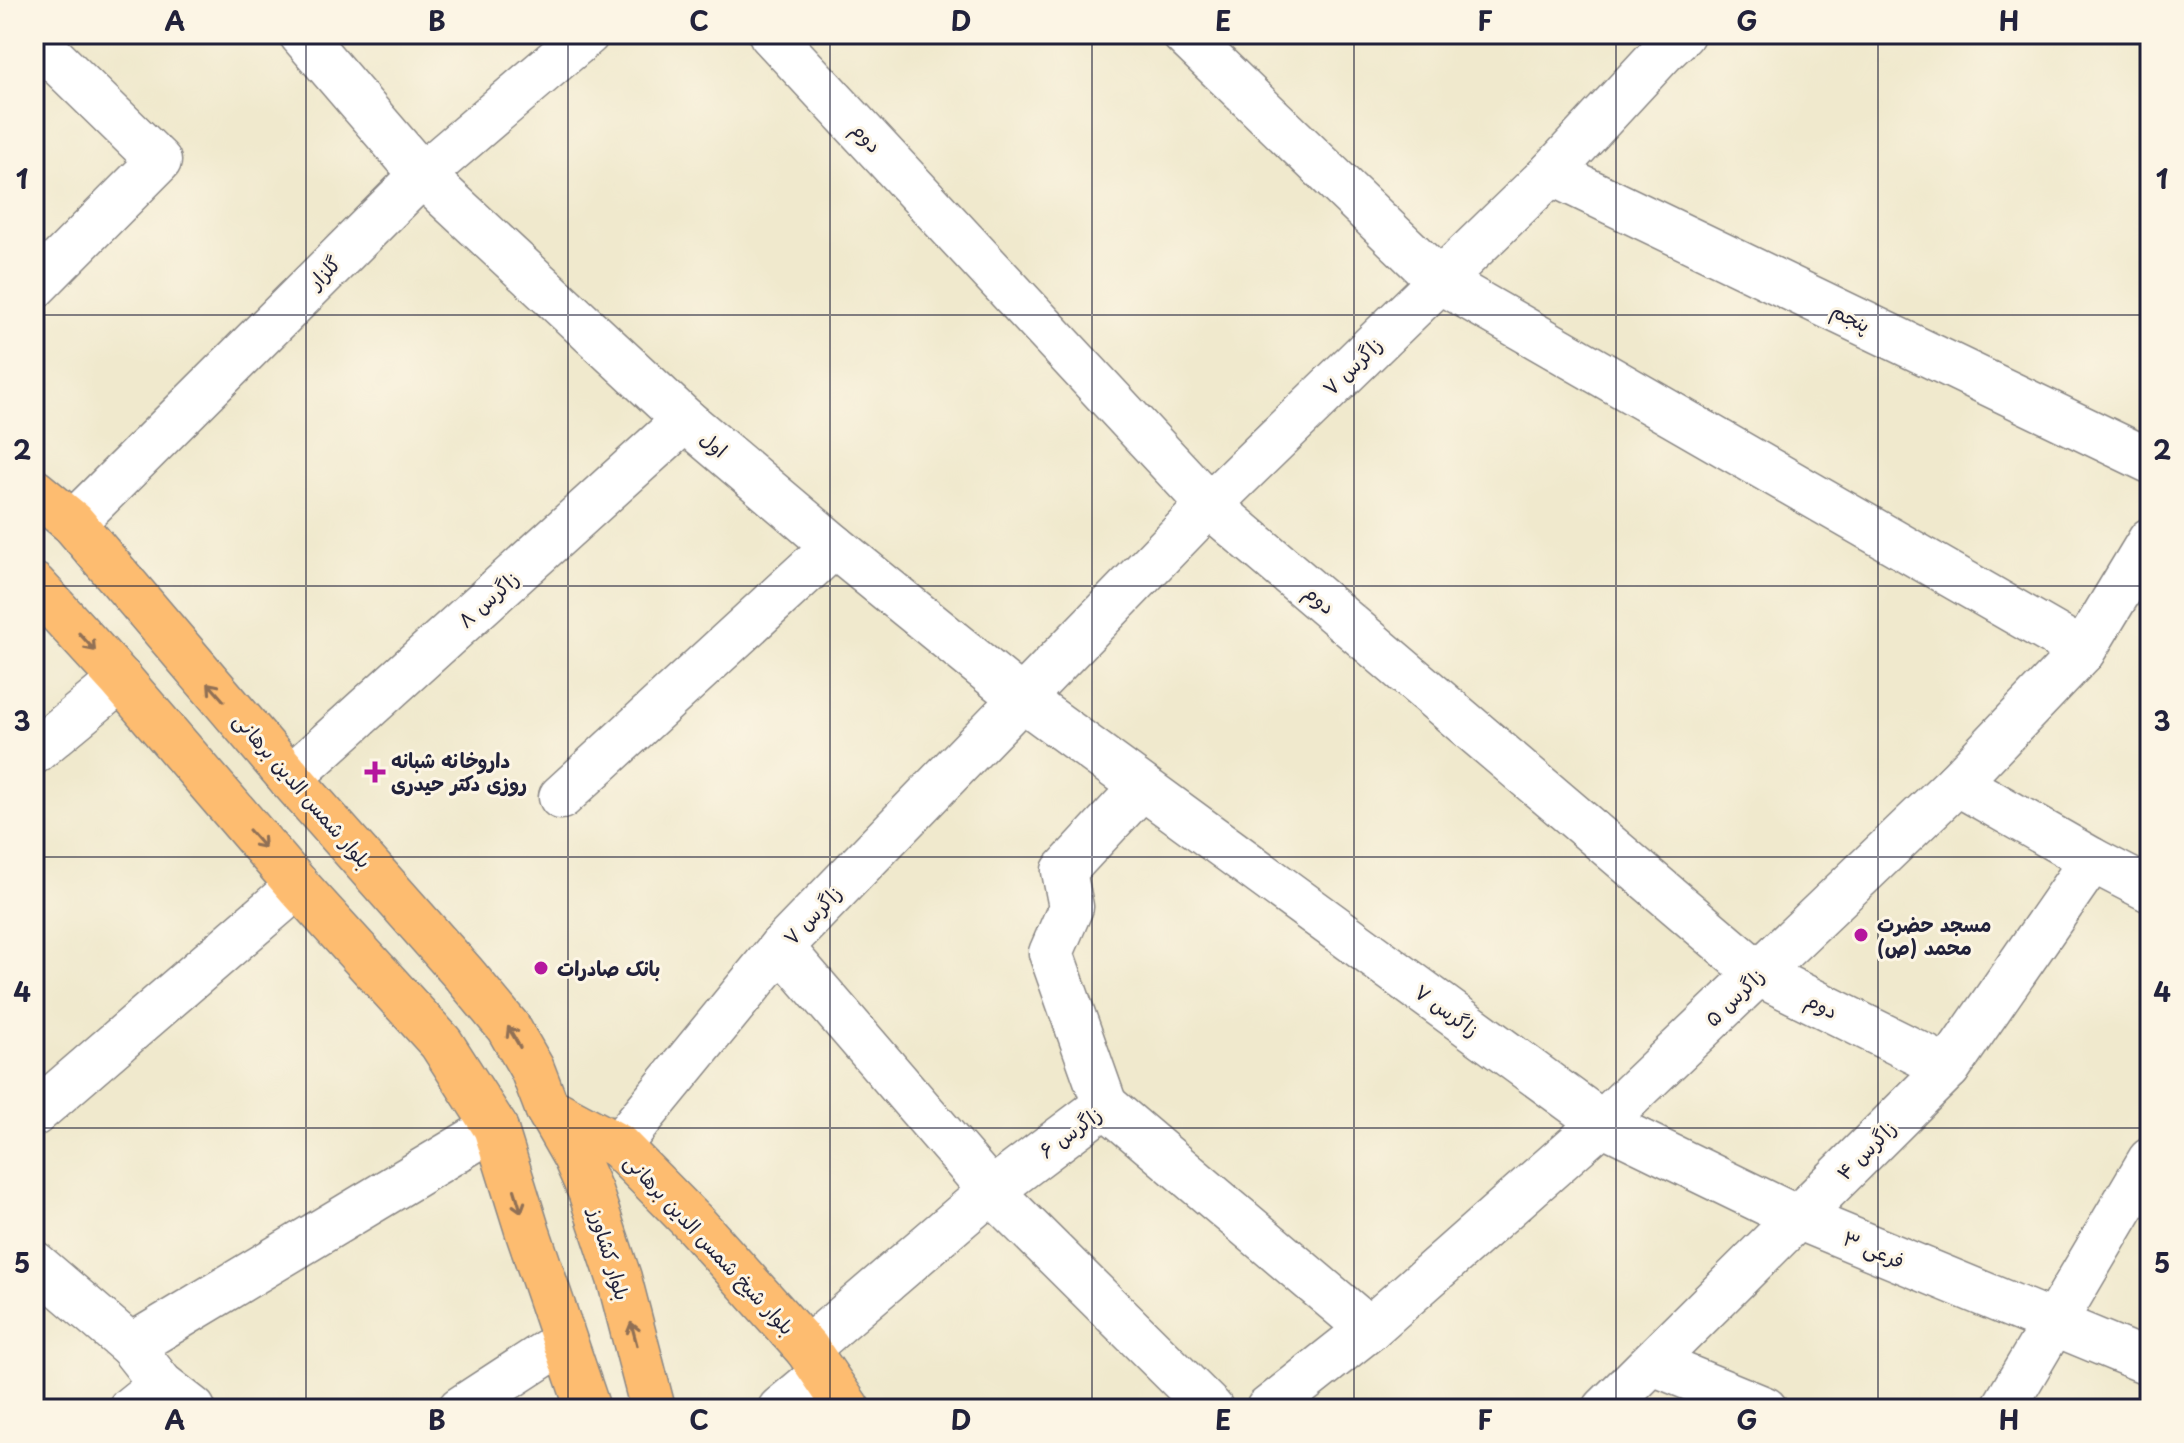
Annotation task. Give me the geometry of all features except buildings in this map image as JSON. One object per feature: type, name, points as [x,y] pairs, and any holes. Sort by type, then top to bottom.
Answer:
[{"type":"main road","name":"بلوار شمس الدین برهانی","points":[[34,491],[73,523],[290,778],[454,962],[508,1027],[532,1069],[547,1108]]},
{"type":"main road","points":[[34,585],[121,680],[298,886],[441,1043],[495,1127],[588,1409]]},
{"type":"main road","name":"بلوار شیخ شمس الدین برهانی","points":[[547,1108],[618,1146],[695,1224],[815,1361],[848,1409]]},
{"type":"main road","name":"بلوار کشاورز","points":[[547,1108],[590,1191],[619,1278],[653,1409]]},
{"type":"street","name":"اول","points":[[301,34],[422,175],[685,420],[1021,698]]},
{"type":"street","name":"گلزار","points":[[73,523],[422,175],[587,34]]},
{"type":"street","name":"دوم","points":[[771,34],[1209,505],[1759,974],[1948,1068]]},
{"type":"street","points":[[1184,34],[1440,281],[2083,651]]},
{"type":"street","points":[[34,39],[159,161],[34,287]]},
{"type":"street","name":"زاگرس ۷","points":[[618,1146],[781,947],[1209,505],[1551,173],[1663,40]]},
{"type":"street","name":"پنجم","points":[[1551,173],[2150,461]]},
{"type":"street","name":"زاگرس ۸","points":[[290,778],[685,420]]},
{"type":"street","name":"زاگرس ۵","points":[[1268,1409],[1369,1329],[1602,1123],[1957,783],[2083,651],[2150,540]]},
{"type":"street","points":[[561,797],[834,546]]},
{"type":"street","points":[[34,752],[121,680]]},
{"type":"street","name":"زاگرس ۷","points":[[1021,698],[1602,1123]]},
{"type":"street","points":[[1957,783],[2150,890]]},
{"type":"street","points":[[1105,1105],[1051,953],[1071,907],[1064,871],[1142,787]]},
{"type":"street","name":"۴ زاگرس","points":[[1605,1409],[1948,1068],[2092,860]]},
{"type":"street","points":[[34,1114],[298,886]]},
{"type":"street","points":[[781,947],[991,1191],[1211,1409]]},
{"type":"street","name":"زاگرس ۶","points":[[780,1409],[815,1361],[991,1191],[1105,1105],[1369,1329]]},
{"type":"street","name":"فرعی ۳","points":[[1602,1123],[1798,1217],[2150,1363]]},
{"type":"street","points":[[131,1346],[495,1127]]},
{"type":"street","points":[[2003,1409],[2150,1160]]},
{"type":"street","points":[[34,1263],[131,1346],[161,1401]]},
{"type":"street","points":[[460,1409],[564,1341]]},
{"type":"street","points":[[1653,1363],[1765,1409]]},
{"type":"place","name":"داروخانه شبانه روزی دکتر حیدری","points":[[375,772]]},
{"type":"place","name":"مسجد حضرت محمد (ص)","points":[[1861,935]]},
{"type":"place","name":"بانک صادرات","points":[[541,968]]}]
